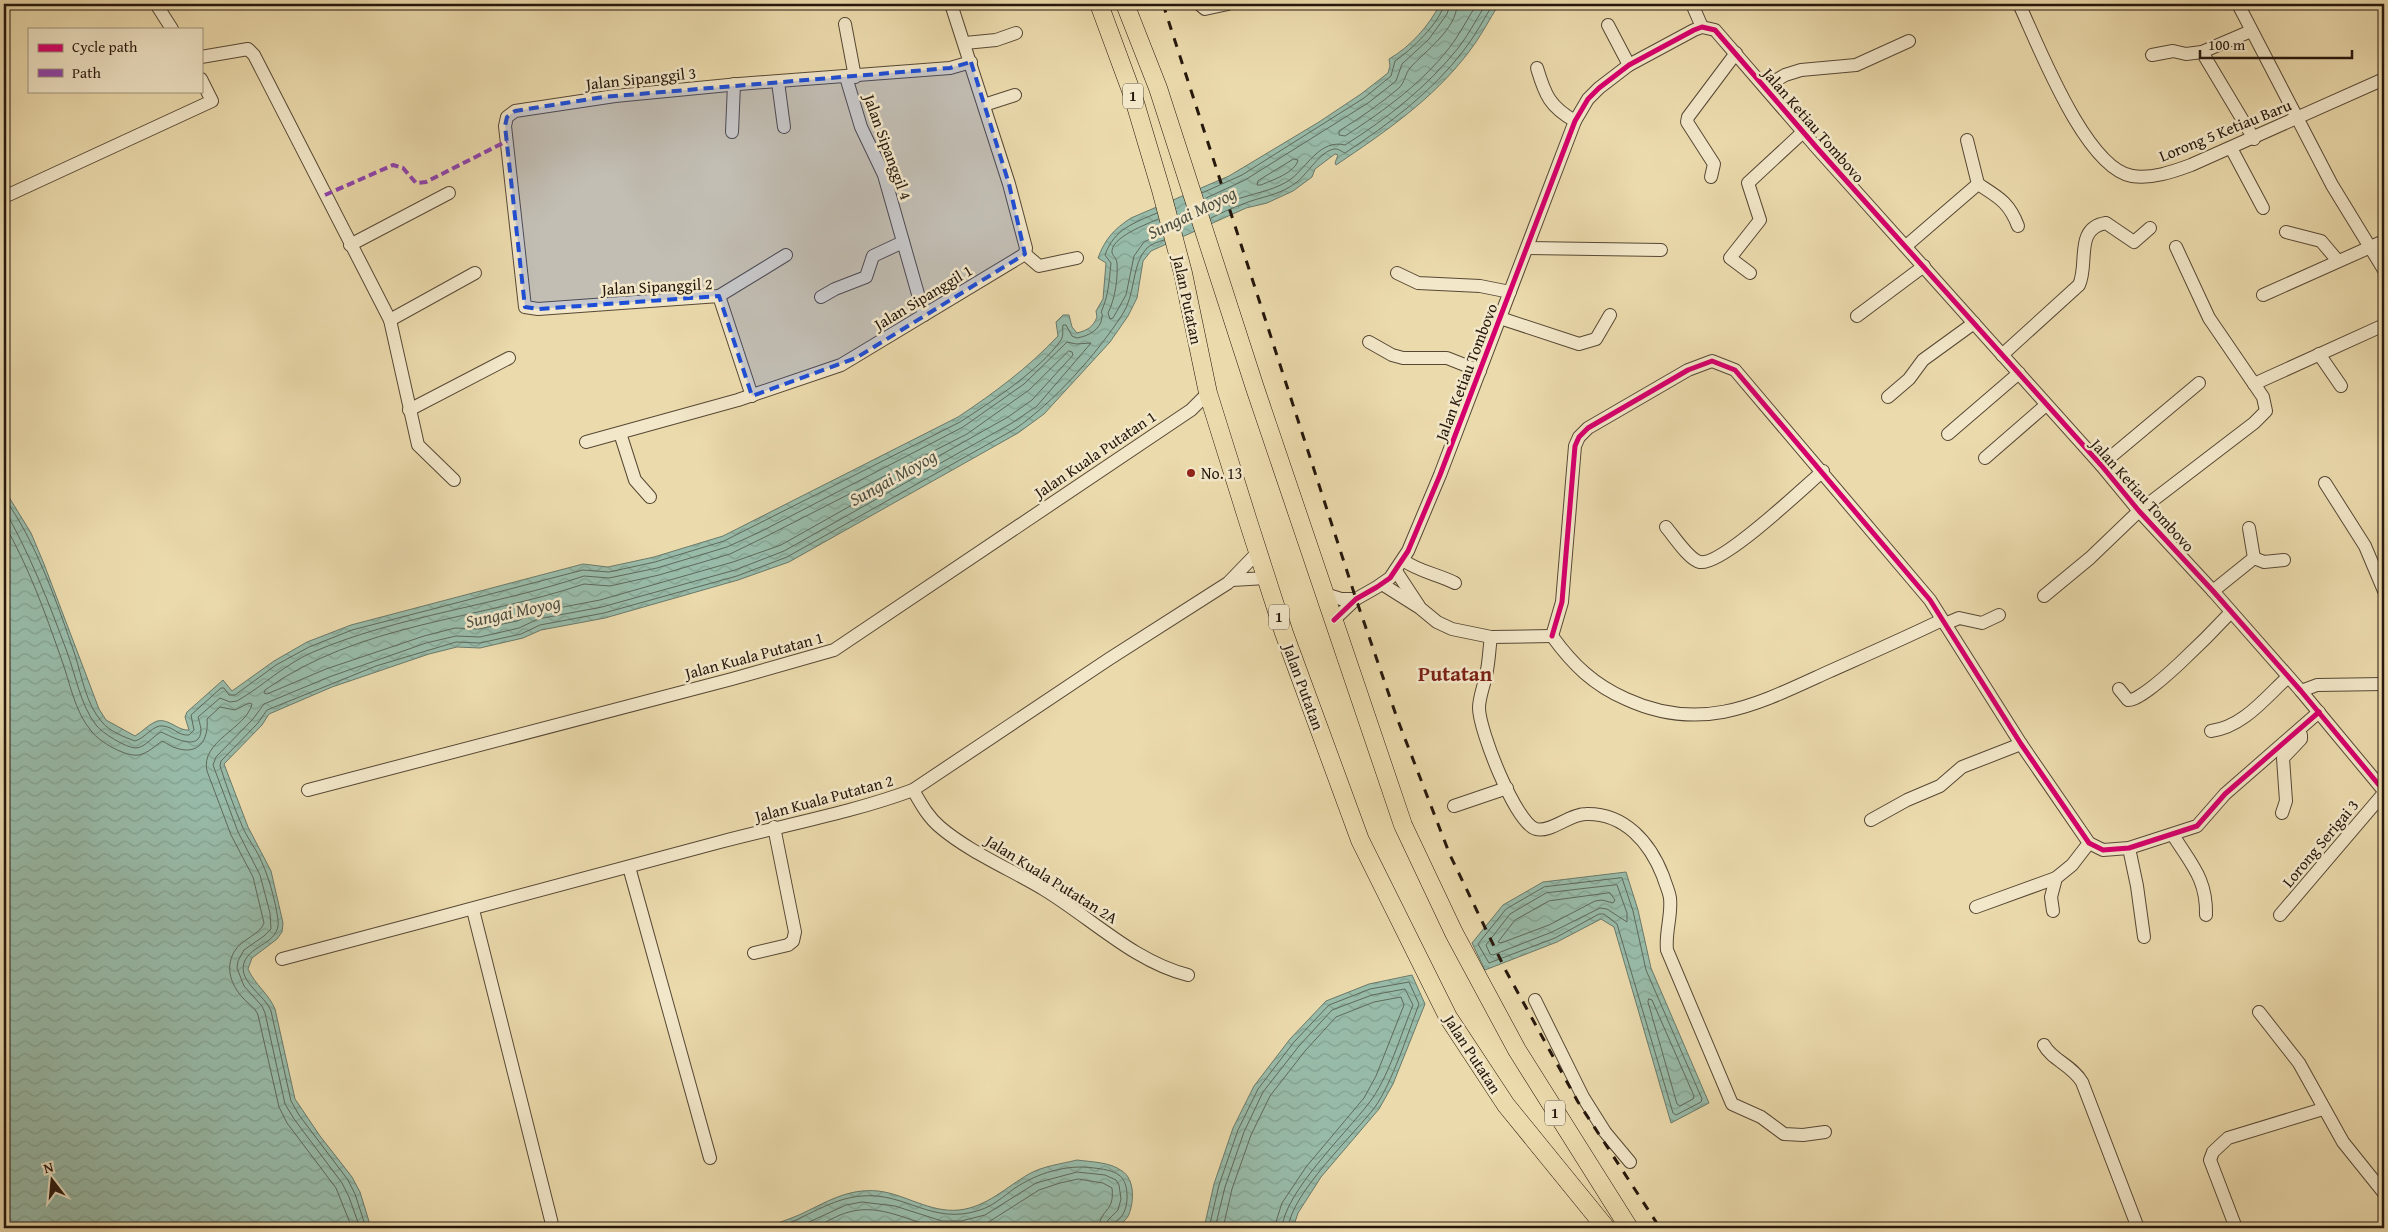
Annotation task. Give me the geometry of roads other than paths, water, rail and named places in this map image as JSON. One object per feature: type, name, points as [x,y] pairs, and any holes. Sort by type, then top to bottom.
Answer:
[{"type":"highway","name":"Jalan Putatan","points":[[1099,4],[1133,96],[1161,190],[1183,273],[1208,393],[1215,416],[1266,578],[1351,817],[1375,873],[1448,1018],[1506,1105],[1606,1228]]},
{"type":"highway","name":"Jalan Putatan","points":[[1125,4],[1158,88],[1188,184],[1403,825],[1454,933],[1486,995],[1556,1114],[1629,1228]]},
{"type":"street","points":[[156,4],[171,28]]},
{"type":"street","points":[[951,4],[971,62],[1022,230],[1026,248],[1025,254],[1039,266],[1077,258]]},
{"type":"street","points":[[1199,4],[1205,10],[1228,4]]},
{"type":"street","points":[[1692,4],[1702,28]]},
{"type":"street","name":"Lorong 5 Ketiau Baru","points":[[2018,4],[2070,112],[2094,148],[2113,166],[2130,176],[2151,176],[2170,173],[2254,139],[2384,79]]},
{"type":"street","points":[[2238,4],[2332,185],[2384,270]]},
{"type":"street","name":"Jalan Sipanggil 4","points":[[845,24],[850,77],[861,127],[884,175],[924,315]]},
{"type":"street","points":[[1608,25],[1629,65]]},
{"type":"street","name":"Jalan Ketiau Tombovo","points":[[1334,620],[1356,599],[1382,584],[1400,566],[1440,475],[1575,121],[1594,94],[1629,65],[1685,34],[1702,28],[1715,30],[1803,132],[2301,691],[2384,792]]},
{"type":"street","points":[[2152,55],[2173,50],[2186,54],[2202,52],[2251,31]]},
{"type":"street","points":[[965,43],[991,42],[1016,33]]},
{"type":"street","points":[[1765,87],[1784,75],[1801,70],[1856,65],[1909,41]]},
{"type":"street","points":[[202,57],[241,48],[248,48],[254,55],[350,246],[390,320],[418,445],[454,480]]},
{"type":"street","points":[[2202,52],[2254,139]]},
{"type":"street","points":[[1711,177],[1714,164],[1687,122],[1688,117],[1736,53]]},
{"type":"street","name":"Jalan Sipanggil 3","points":[[525,307],[506,126],[507,117],[515,111],[603,97],[734,84],[850,77],[950,68],[971,62]]},
{"type":"street","points":[[1537,68],[1548,99],[1558,111],[1575,121]]},
{"type":"street","points":[[4,197],[212,100],[202,81]]},
{"type":"street","points":[[778,82],[784,127]]},
{"type":"street","points":[[732,132],[734,84]]},
{"type":"street","points":[[984,105],[1014,95]]},
{"type":"street","points":[[1750,273],[1730,258],[1760,220],[1748,183],[1803,132]]},
{"type":"street","points":[[1968,140],[1978,184],[2007,204],[2018,226]]},
{"type":"street","points":[[2231,148],[2263,208]]},
{"type":"street","points":[[1906,246],[1978,184]]},
{"type":"street","points":[[350,246],[449,194]]},
{"type":"street","points":[[2002,355],[2079,285],[2082,274],[2085,238],[2089,232],[2100,224],[2106,223],[2134,242],[2150,228]]},
{"type":"street","points":[[2286,232],[2321,241],[2338,261]]},
{"type":"street","points":[[2263,295],[2384,241]]},
{"type":"street","points":[[821,298],[836,289],[866,277],[872,256],[903,242]]},
{"type":"street","points":[[2044,596],[2090,558],[2139,511],[2261,417],[2266,411],[2266,404],[2254,384],[2209,318],[2176,247]]},
{"type":"street","points":[[1528,248],[1661,250]]},
{"type":"street","name":"Jalan Sipanggil 1","points":[[586,442],[752,396],[841,365],[1025,254]]},
{"type":"street","points":[[719,296],[786,255]]},
{"type":"street","points":[[1858,316],[1924,266]]},
{"type":"street","points":[[1397,273],[1418,283],[1480,286],[1510,292]]},
{"type":"street","points":[[390,320],[475,274]]},
{"type":"street","name":"Jalan Sipanggil 2","points":[[525,307],[538,310],[719,296],[752,396]]},
{"type":"street","points":[[1500,318],[1579,344],[1596,339],[1610,315]]},
{"type":"street","points":[[1888,397],[1909,379],[1923,360],[1974,323]]},
{"type":"street","points":[[2254,384],[2384,325]]},
{"type":"street","points":[[1369,342],[1392,355],[1403,358],[1447,358],[1480,372]]},
{"type":"street","points":[[2319,354],[2341,386]]},
{"type":"street","points":[[409,410],[509,358]]},
{"type":"street","points":[[1552,636],[1562,602],[1575,446],[1579,437],[1588,428],[1688,370],[1712,361],[1735,370],[1919,586],[2021,744],[2089,843],[2103,850],[2129,848],[2197,826],[2225,794],[2278,755],[2298,730],[2319,712]]},
{"type":"street","points":[[1948,434],[2019,373]]},
{"type":"street","points":[[2101,465],[2199,383]]},
{"type":"street","name":"Jalan Kuala Putatan 1","points":[[308,790],[750,674],[834,650],[1198,405],[1208,393]]},
{"type":"street","points":[[1985,458],[2046,405]]},
{"type":"street","name":"Jalan Kuala Putatan 1","points":[[1180,417],[1201,412],[1215,416]]},
{"type":"street","points":[[620,433],[635,480],[650,497]]},
{"type":"street","points":[[1666,526],[1693,559],[1700,562],[1709,562],[1718,558],[1749,536],[1823,471]]},
{"type":"street","points":[[2324,483],[2364,546],[2384,591]]},
{"type":"street","points":[[2249,528],[2254,558]]},
{"type":"street","name":"Jalan Kuala Putatan 2","points":[[282,959],[473,910],[774,827],[881,802],[913,790],[1109,659],[1232,580],[1258,552]]},
{"type":"street","points":[[2213,591],[2254,558]]},
{"type":"street","points":[[2254,558],[2264,562],[2284,560]]},
{"type":"street","points":[[1400,566],[1432,572],[1456,583]]},
{"type":"street","points":[[1400,566],[1420,608]]},
{"type":"street","name":"Jalan Kuala Putatan 2","points":[[1232,580],[1266,578]]},
{"type":"street","points":[[1382,584],[1420,608],[1437,622],[1452,629],[1491,637],[1552,636]]},
{"type":"street","points":[[1325,594],[1341,599],[1356,599]]},
{"type":"street","points":[[2119,689],[2128,700],[2136,699],[2159,682],[2231,612]]},
{"type":"street","points":[[1552,636],[1578,669],[1605,688],[1646,708],[1677,715],[1695,716],[1735,710],[1769,698],[1944,622],[1960,618],[1982,623],[1999,615]]},
{"type":"street","points":[[1491,637],[1486,674],[1480,695],[1480,719],[1488,748],[1526,822],[1534,828],[1547,829],[1567,818],[1588,814],[1614,819],[1639,834],[1649,846],[1659,864],[1670,896],[1671,909],[1666,932],[1667,950],[1732,1104],[1761,1118],[1784,1134],[1803,1135],[1825,1132]]},
{"type":"street","points":[[2210,731],[2228,728],[2240,722],[2288,677]]},
{"type":"street","points":[[2301,691],[2317,685],[2384,684]]},
{"type":"street","points":[[1870,820],[1907,800],[1940,786],[1962,767],[2021,744]]},
{"type":"street","points":[[2278,755],[2286,801],[2282,813]]},
{"type":"street","points":[[1454,806],[1507,788]]},
{"type":"street","name":"Jalan Kuala Putatan 2A","points":[[913,790],[932,819],[956,838],[1044,890],[1149,959],[1168,970],[1188,975]]},
{"type":"street","name":"Lorong Serigai 3","points":[[2280,915],[2384,792]]},
{"type":"street","points":[[754,953],[788,945],[793,941],[795,932],[774,827]]},
{"type":"street","points":[[2172,835],[2202,880],[2205,892],[2206,914]]},
{"type":"street","points":[[1976,907],[2056,878],[2072,865],[2089,843]]},
{"type":"street","points":[[2129,848],[2137,886],[2144,937]]},
{"type":"street","points":[[629,867],[710,1158]]},
{"type":"street","points":[[2053,911],[2052,897],[2056,878]]},
{"type":"street","points":[[473,910],[553,1228]]},
{"type":"street","points":[[1535,1000],[1583,1097],[1605,1132],[1630,1162]]},
{"type":"street","points":[[2259,1012],[2299,1063],[2343,1142],[2384,1193]]},
{"type":"street","points":[[2044,1045],[2048,1053],[2076,1073],[2082,1082],[2138,1228]]},
{"type":"street","points":[[2236,1228],[2210,1160],[2213,1152],[2228,1138],[2323,1109]]},
{"type":"water","name":"Sungai Moyog","points":[[1440,4],[1499,4],[1468,53],[1454,70],[1407,114],[1372,140],[1336,165],[1338,155],[1335,154],[1315,169],[1312,177],[1293,191],[1267,203],[1246,208],[1151,251],[1143,261],[1137,298],[1128,316],[1110,342],[1044,414],[1018,433],[789,562],[738,580],[605,618],[541,630],[523,638],[480,648],[457,647],[429,654],[332,687],[269,714],[262,725],[224,764],[248,827],[271,871],[283,923],[282,932],[277,939],[252,958],[248,969],[275,1009],[295,1099],[320,1136],[352,1177],[360,1192],[371,1228],[4,1228],[4,489],[31,533],[99,709],[106,720],[135,736],[152,723],[159,721],[168,722],[189,730],[185,717],[187,712],[223,680],[232,691],[274,661],[307,642],[351,625],[583,564],[608,567],[654,557],[723,536],[958,417],[1010,380],[1047,348],[1058,336],[1056,322],[1063,315],[1069,315],[1072,327],[1077,333],[1092,326],[1097,317],[1096,311],[1103,299],[1106,263],[1098,258],[1107,240],[1120,226],[1131,218],[1229,176],[1319,122],[1361,94],[1388,73],[1389,59],[1418,35]]},
{"type":"water","points":[[1626,872],[1638,910],[1651,968],[1709,1103],[1671,1123],[1614,927],[1601,919],[1557,942],[1485,970],[1472,943],[1503,905],[1543,882]]},
{"type":"water","points":[[1412,975],[1425,1004],[1393,1084],[1379,1109],[1321,1177],[1298,1213],[1293,1228],[1204,1228],[1214,1184],[1233,1128],[1254,1086],[1290,1039],[1326,1001],[1369,984]]},
{"type":"water","points":[[1077,1160],[1112,1166],[1122,1171],[1129,1179],[1132,1191],[1131,1209],[1127,1218],[1116,1228],[763,1228],[799,1215],[837,1197],[856,1192],[878,1191],[888,1193],[938,1209],[959,1210],[969,1208],[996,1196],[1034,1171]]},
{"type":"railway","points":[[1163,4],[1356,599],[1397,718],[1450,855],[1506,971],[1578,1102],[1660,1228]]},
{"type":"place","name":"No. 13","points":[[1191,473]]},
{"type":"district","name":"Putatan","points":[[1455,674]]}]
